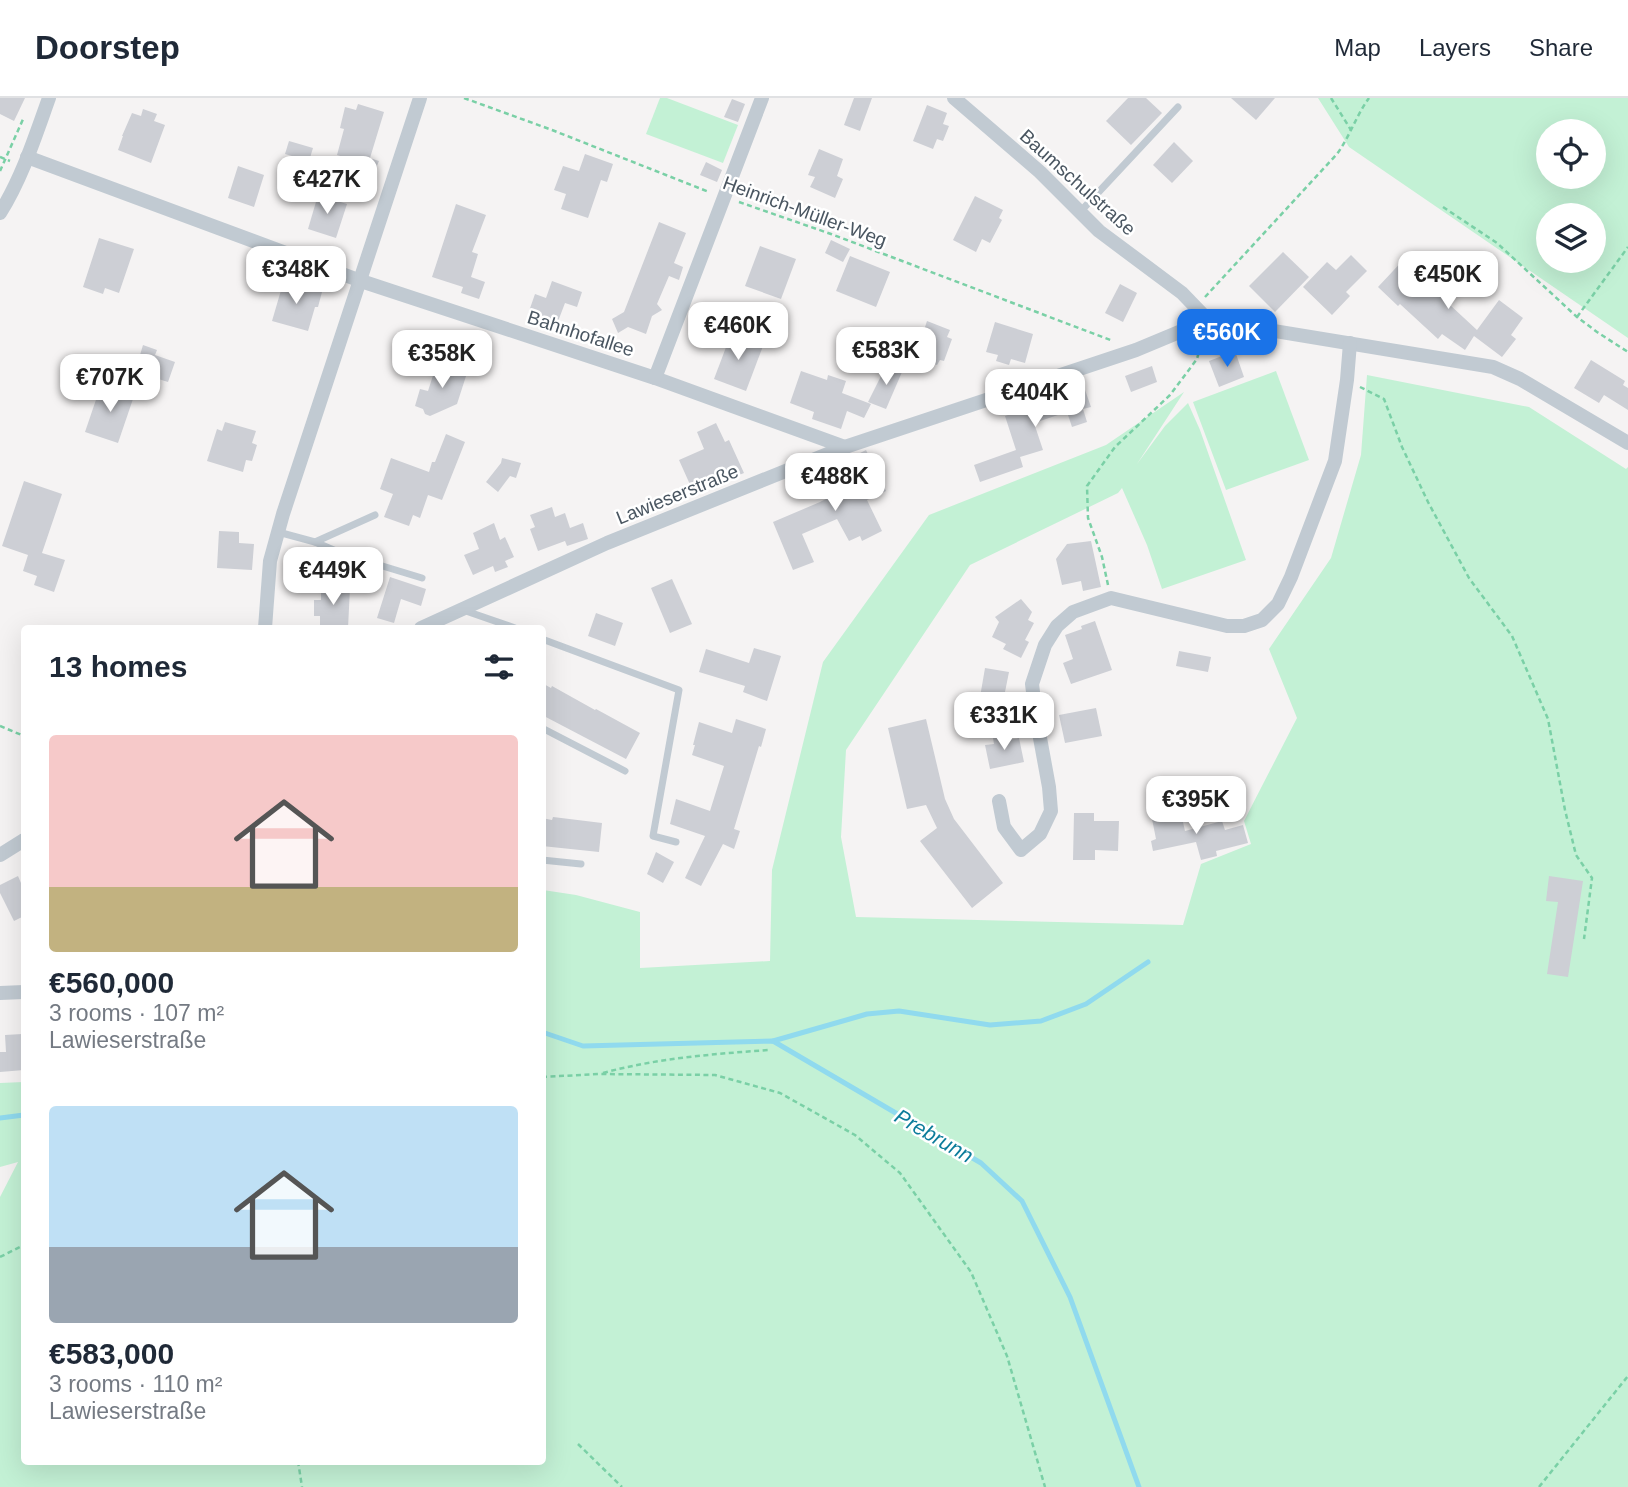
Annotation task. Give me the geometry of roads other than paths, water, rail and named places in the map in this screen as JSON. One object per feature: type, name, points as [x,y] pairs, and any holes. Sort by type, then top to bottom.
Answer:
[{"type":"street","points":[[0,214],[27,157],[49,98]]},
{"type":"street","points":[[265,625],[270,561],[278,532],[420,98]]},
{"type":"street","points":[[655,378],[762,98]]},
{"type":"street","name":"Baumschulstraße","points":[[954,98],[1040,172],[1099,231],[1182,293],[1208,320]]},
{"type":"street","name":"Bahnhofallee","points":[[27,157],[361,281],[655,378],[845,447]]},
{"type":"street","points":[[1208,320],[1493,367],[1520,379],[1628,443]]},
{"type":"street","name":"Lawieserstraße","points":[[428,625],[607,543],[845,447],[1136,350],[1208,320]]},
{"type":"street","points":[[999,801],[1004,827],[1021,850],[1040,834],[1051,811],[1031,684],[1045,645],[1058,626],[1073,612],[1111,598],[1227,626],[1244,626],[1262,620],[1278,604],[1335,461],[1350,343]]},
{"type":"street","points":[[0,855],[21,842]]},
{"type":"street","points":[[0,993],[21,992]]},
{"type":"lane","points":[[1080,212],[1178,107]]},
{"type":"lane","points":[[315,542],[375,515]]},
{"type":"lane","points":[[278,532],[422,579]]},
{"type":"lane","points":[[462,610],[506,625]]},
{"type":"lane","points":[[546,640],[679,690],[653,836],[676,842]]},
{"type":"lane","points":[[546,730],[625,771]]},
{"type":"lane","points":[[546,860],[581,864]]},
{"type":"waterway","points":[[773,1041],[867,1014],[899,1011],[990,1025],[1041,1021],[1086,1004],[1148,962]]},
{"type":"waterway","name":"Prebrunn","points":[[546,1033],[583,1046],[773,1041],[981,1163],[1022,1201],[1070,1297],[1139,1487]]},
{"type":"waterway","name":"Prebrunn","points":[[0,1118],[21,1115]]}]
